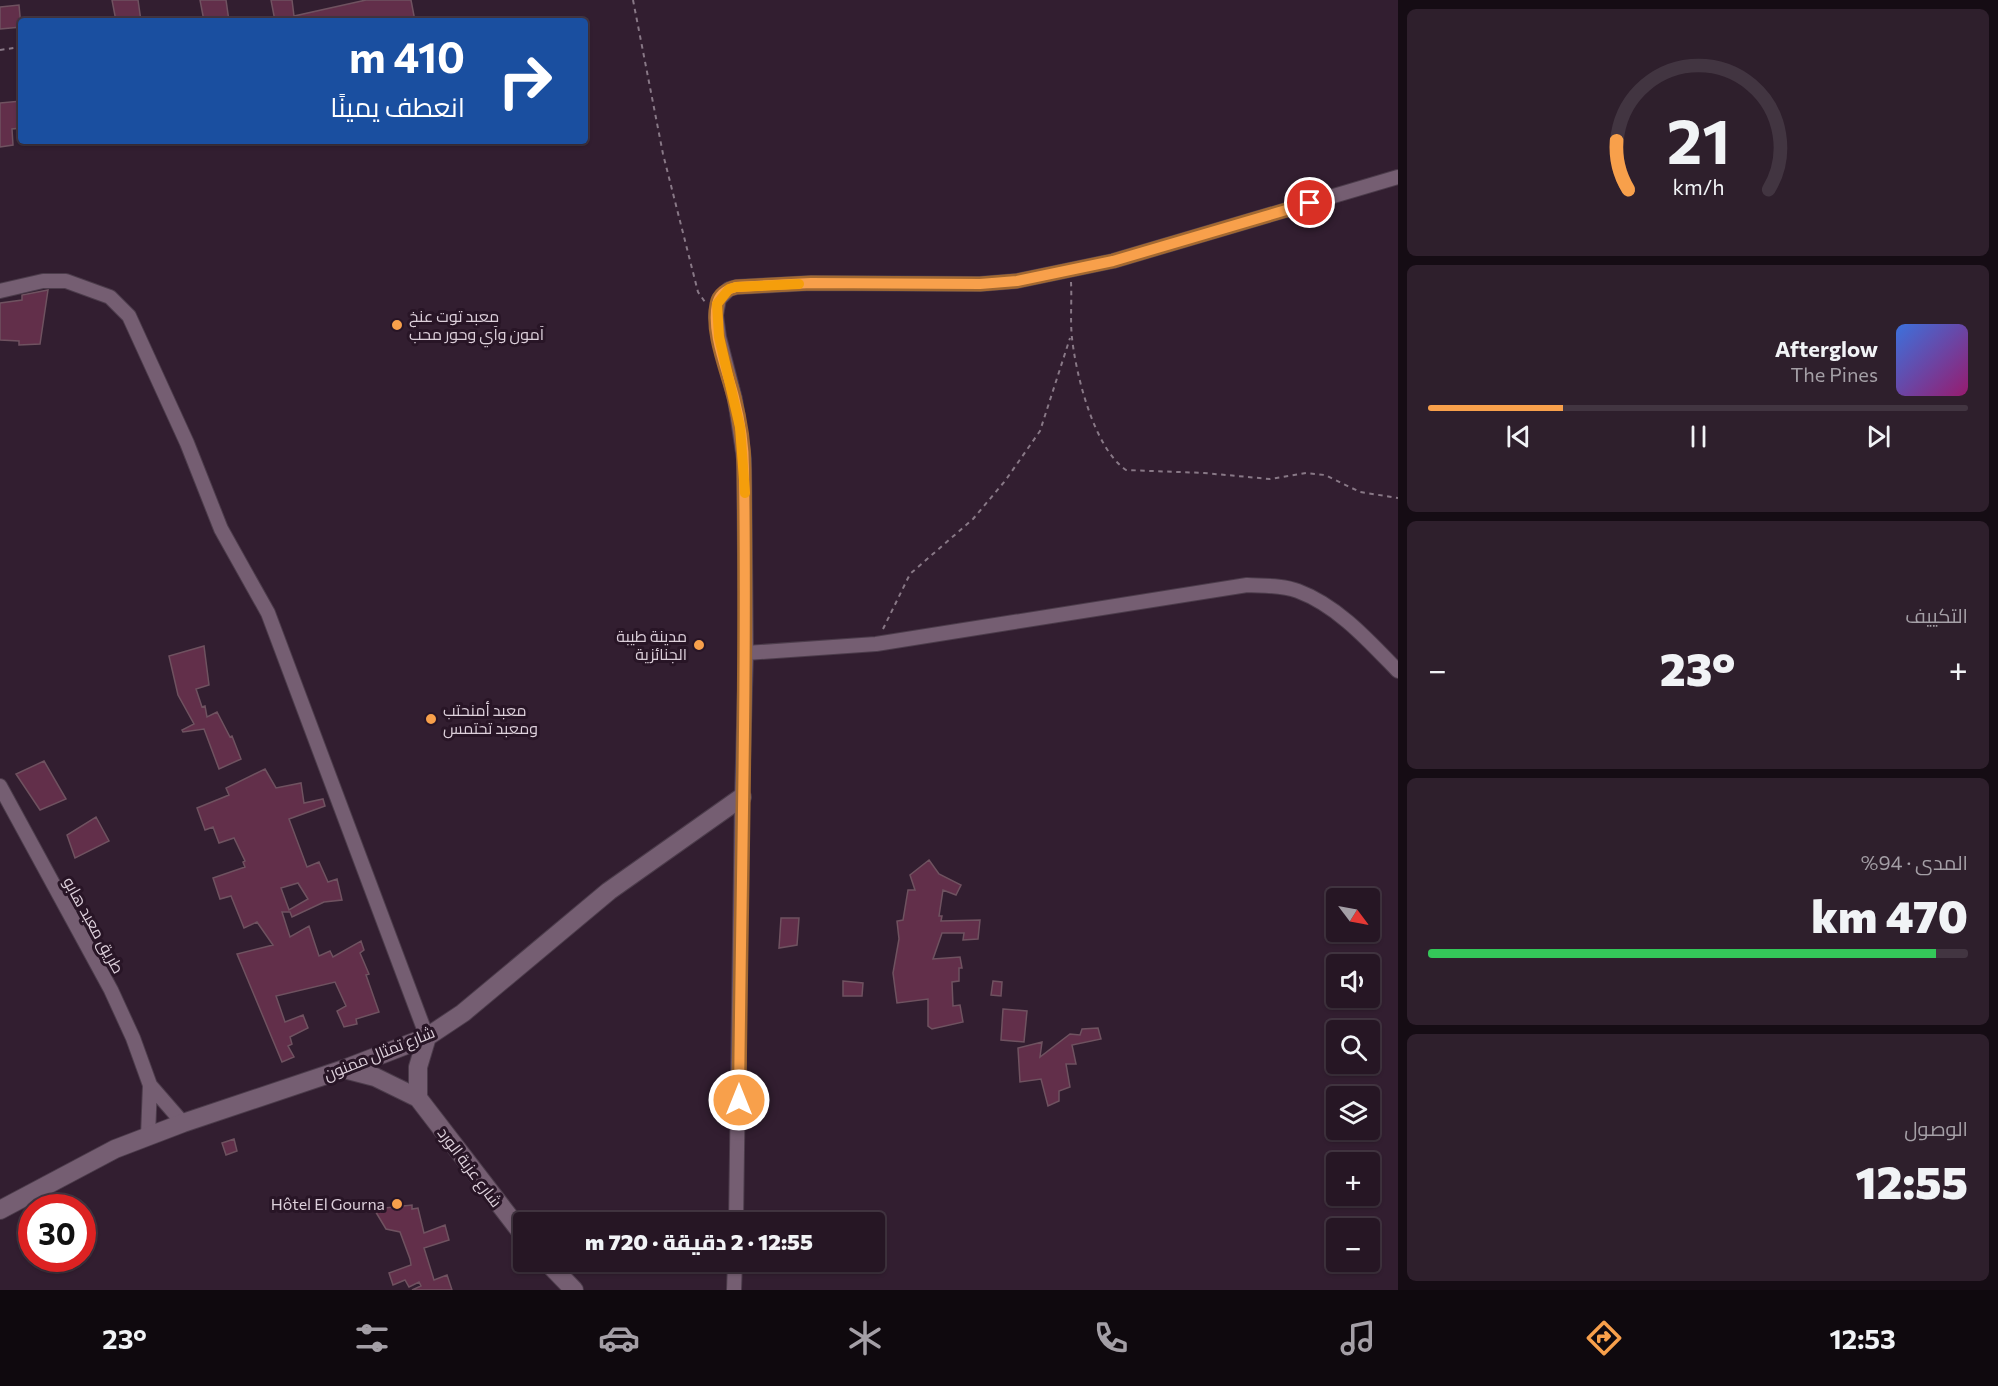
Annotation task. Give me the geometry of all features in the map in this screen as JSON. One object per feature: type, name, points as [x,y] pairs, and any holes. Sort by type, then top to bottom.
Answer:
[{"type":"street","points":[[736,1212],[746,653],[744,459],[735,399],[719,337],[716,309],[723,294],[736,287],[811,283],[980,284],[1017,281],[1113,261],[1398,177]]},
{"type":"street","points":[[0,291],[42,281],[66,281],[110,297],[129,316],[187,443],[221,529],[268,613],[427,1037],[418,1067],[418,1098]]},
{"type":"street","points":[[746,653],[876,644],[1247,585],[1277,586],[1297,590],[1321,602],[1360,633],[1398,671]]},
{"type":"street","name":"طريق معبد هابو","points":[[0,786],[111,990],[150,1084],[183,1123]]},
{"type":"street","name":"شارع تمثال ممنون","points":[[0,1210],[83,1164],[148,1136],[344,1069],[427,1037],[463,1013],[609,891],[742,797]]},
{"type":"street","name":"شارع عزبة الورد","points":[[344,1069],[375,1077],[418,1098],[513,1222]]},
{"type":"street","name":"طريق معبد هابو","points":[[148,1136],[150,1084]]},
{"type":"street","points":[[556,1272],[574,1290]]},
{"type":"street","points":[[734,1290],[735,1272]]},
{"type":"path","points":[[633,0],[658,135],[698,291],[705,302],[716,309]]},
{"type":"path","points":[[0,50],[18,47]]},
{"type":"path","points":[[1070,270],[1071,335],[1086,405],[1115,463],[1126,470],[1204,473],[1270,479],[1306,473],[1325,475],[1360,492],[1398,498]]},
{"type":"path","points":[[876,644],[910,574],[973,519],[1005,481],[1040,431],[1071,335]]},
{"type":"building","points":[[112,0],[138,0],[141,18],[115,18]]},
{"type":"building","points":[[200,0],[226,0],[229,18],[203,18]]},
{"type":"building","points":[[271,0],[292,0],[294,16],[366,0],[411,0],[414,18],[274,18]]},
{"type":"building","points":[[19,5],[18,27],[0,29],[0,7]]},
{"type":"building","points":[[18,101],[18,128],[12,129],[13,145],[0,147],[0,103]]},
{"type":"building","points":[[48,290],[40,344],[19,345],[19,341],[0,340],[0,303],[22,300],[22,295]]},
{"type":"building","points":[[204,646],[209,685],[196,689],[202,707],[205,706],[207,717],[217,712],[230,737],[232,736],[241,759],[219,769],[204,729],[183,732],[182,730],[194,724],[178,695],[169,656]]},
{"type":"building","points":[[44,761],[66,799],[40,810],[16,774]]},
{"type":"building","points":[[265,769],[276,788],[301,783],[304,803],[323,799],[325,806],[289,819],[307,867],[319,862],[328,882],[337,879],[342,900],[324,902],[292,917],[290,912],[282,912],[290,937],[309,926],[319,956],[330,951],[333,957],[361,941],[364,950],[360,953],[369,974],[366,975],[379,1012],[356,1019],[357,1024],[344,1027],[337,1011],[346,1006],[335,982],[276,996],[285,1022],[303,1015],[308,1028],[290,1037],[292,1044],[288,1046],[294,1057],[282,1062],[237,954],[273,945],[257,922],[244,928],[231,896],[220,899],[213,878],[245,867],[243,862],[245,861],[234,838],[219,843],[213,827],[205,830],[197,808],[229,795],[226,788]],"holes":[[[298,883],[308,899],[289,910],[281,888]]]},
{"type":"building","points":[[96,817],[109,841],[75,858],[67,835]]},
{"type":"building","points":[[929,860],[939,874],[961,885],[956,895],[943,890],[939,916],[942,916],[941,921],[980,920],[978,939],[963,940],[964,933],[942,933],[933,959],[960,957],[962,968],[959,968],[959,981],[952,982],[953,1006],[960,1005],[963,1022],[932,1029],[928,1026],[928,999],[897,1003],[893,973],[899,939],[897,921],[903,920],[908,890],[915,890],[910,875]]},
{"type":"building","points":[[781,918],[799,918],[797,945],[779,948]]},
{"type":"building","points":[[843,981],[863,983],[862,996],[843,996]]},
{"type":"building","points":[[993,981],[1002,982],[1001,996],[991,995]]},
{"type":"building","points":[[1003,1009],[1027,1011],[1024,1042],[1001,1040]]},
{"type":"building","points":[[1098,1028],[1101,1039],[1072,1045],[1076,1064],[1066,1064],[1070,1087],[1059,1091],[1059,1101],[1048,1106],[1041,1079],[1020,1082],[1018,1048],[1042,1042],[1040,1057],[1070,1034],[1080,1035],[1082,1029]]},
{"type":"building","points":[[234,1139],[237,1151],[226,1155],[222,1143]]},
{"type":"building","points":[[412,1205],[412,1209],[418,1208],[424,1233],[445,1225],[449,1240],[424,1248],[434,1280],[447,1275],[452,1290],[412,1290],[421,1286],[419,1282],[409,1287],[405,1280],[393,1285],[389,1273],[411,1265],[410,1259],[400,1232],[386,1229],[374,1209]]},
{"type":"slow traffic","points":[[745,493],[740,427],[719,337],[716,315],[718,299],[729,289],[736,287],[799,284]]},
{"type":"place","name":"معبد توت عنخ آمون وآي وحور محب","points":[[397,325]]},
{"type":"place","name":"مدينة طيبة الجنائزية","points":[[699,645]]},
{"type":"place","name":"معبد أمنحتب ومعبد تحتمس","points":[[431,719]]},
{"type":"place","name":"Hôtel El Gourna","points":[[397,1204]]},
{"type":"route","points":[[739,1100],[742,778],[746,653],[744,459],[735,399],[719,337],[716,315],[718,299],[729,289],[736,287],[811,283],[980,284],[1017,281],[1113,261],[1310,203]]}]
